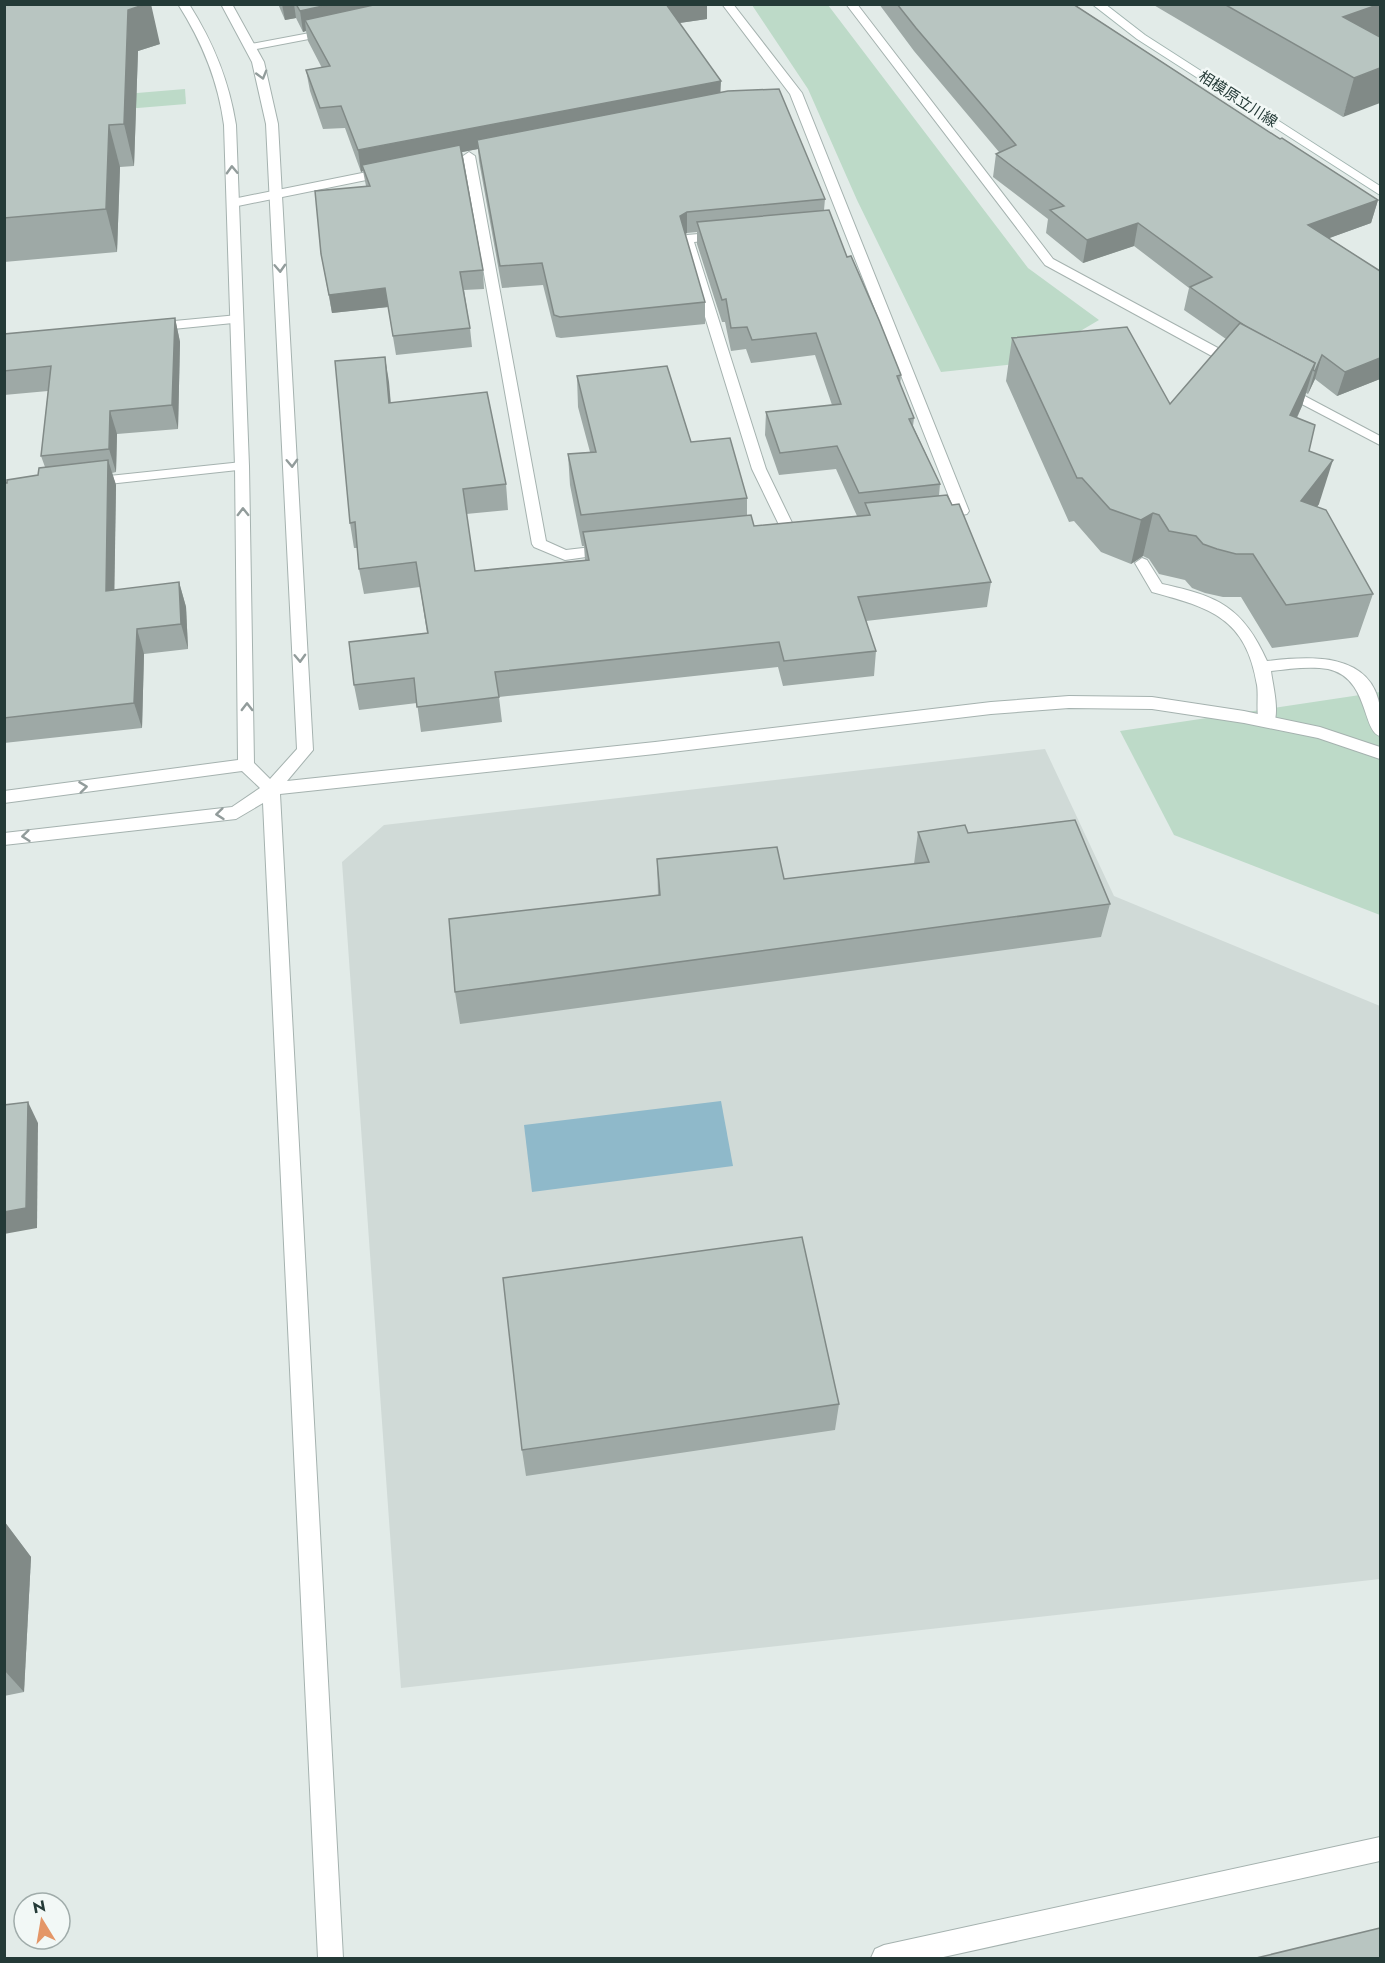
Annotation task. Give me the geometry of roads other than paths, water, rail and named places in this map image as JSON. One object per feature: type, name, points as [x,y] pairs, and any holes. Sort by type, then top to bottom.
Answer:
[{"type":"street","points":[[183,4],[208,43],[227,96],[238,319],[246,765],[271,789],[326,1957]]},
{"type":"street","points":[[4,839],[236,813],[271,789],[305,750],[276,194],[268,99],[258,62],[226,4]]},
{"type":"street","points":[[727,4],[790,94],[840,224],[962,511],[929,515]]},
{"type":"street","points":[[851,4],[1049,262],[1247,369]]},
{"type":"street","name":"相模原立川線","points":[[1097,4],[1141,37],[1380,190]]},
{"type":"street","points":[[250,47],[341,30]]},
{"type":"street","points":[[469,156],[539,544],[565,555],[624,548]]},
{"type":"street","points":[[233,203],[400,170]]},
{"type":"street","points":[[732,235],[687,239],[759,469],[788,531]]},
{"type":"street","points":[[142,328],[238,319]]},
{"type":"street","points":[[1267,380],[1380,441]]},
{"type":"street","points":[[76,484],[242,466]]},
{"type":"street","points":[[1142,563],[1157,588],[1175,591],[1210,605],[1242,626],[1262,666],[1268,695],[1267,722]]},
{"type":"street","points":[[1262,666],[1322,661],[1342,669],[1363,686],[1380,730]]},
{"type":"street","points":[[271,789],[656,748],[991,708],[1069,702],[1152,703],[1320,733],[1380,753]]},
{"type":"street","points":[[4,797],[246,765]]},
{"type":"street","points":[[884,1959],[1380,1850]]},
{"type":"water","points":[[721,1101],[733,1166],[532,1192],[524,1125]]}]
